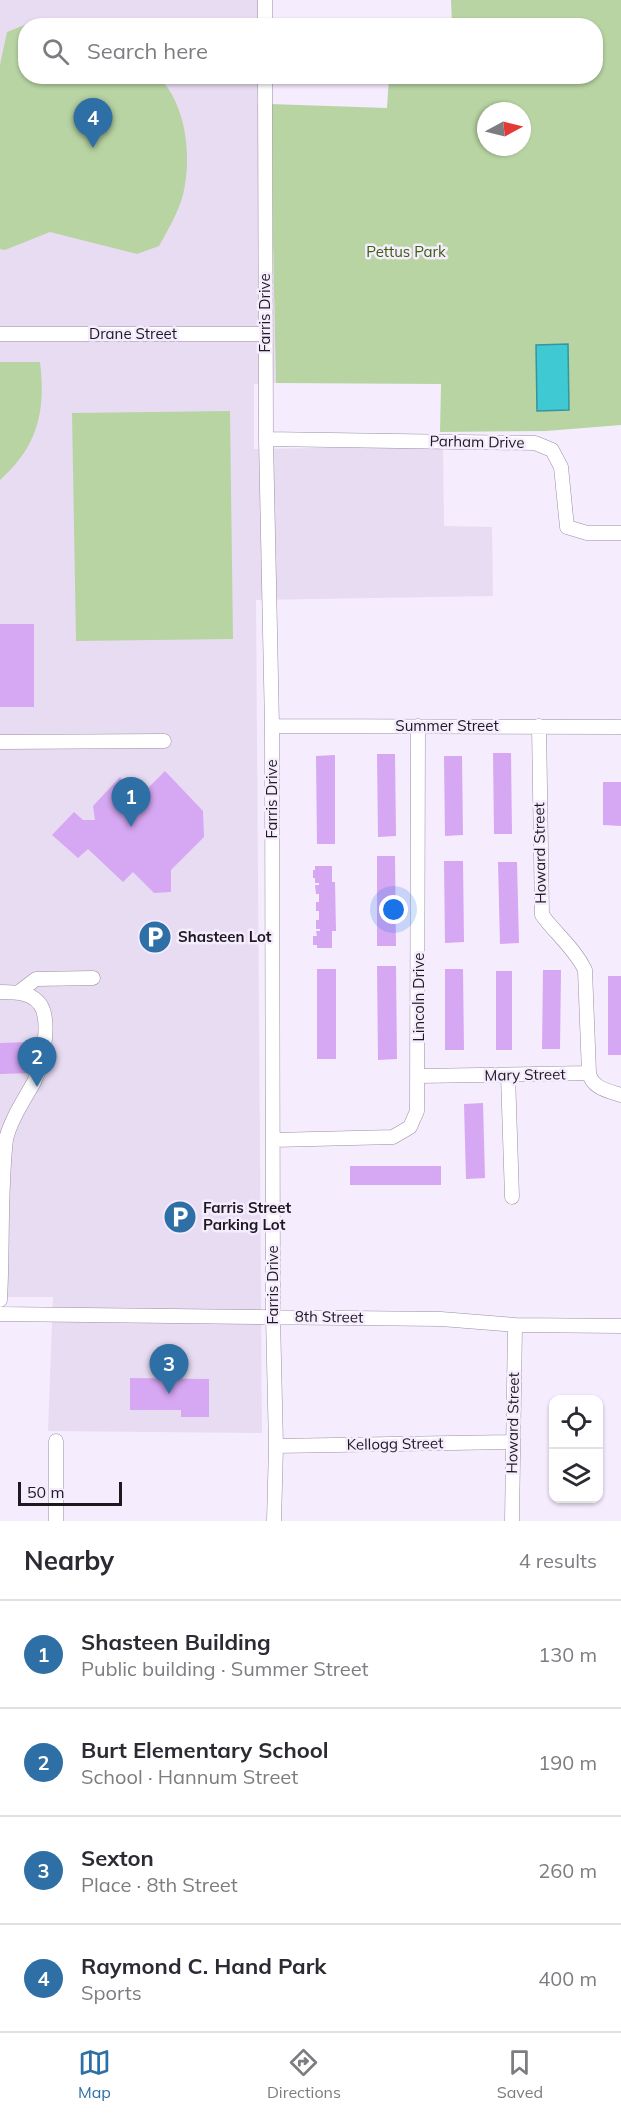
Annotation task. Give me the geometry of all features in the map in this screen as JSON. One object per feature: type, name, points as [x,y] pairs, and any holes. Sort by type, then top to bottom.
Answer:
[{"type":"street","points":[[265,0],[265,18]]},
{"type":"street","name":"Farris Drive","points":[[265,84],[266,439],[272,726],[273,1317],[276,1446],[274,1521]]},
{"type":"street","name":"Drane Street","points":[[0,334],[265,334]]},
{"type":"street","name":"Parham Drive","points":[[266,439],[535,443],[552,450],[561,467],[567,527],[587,533],[621,533]]},
{"type":"street","name":"Summer Street","points":[[272,726],[621,727]]},
{"type":"street","name":"Lincoln Drive","points":[[274,1140],[393,1137],[410,1127],[417,1111],[419,1077],[418,726]]},
{"type":"street","name":"Howard Street","points":[[539,726],[542,915],[558,936],[578,955],[585,970],[589,1073]]},
{"type":"street","points":[[0,742],[164,741]]},
{"type":"street","points":[[19,992],[36,979],[93,978]]},
{"type":"street","points":[[0,992],[19,992],[34,998],[43,1008],[46,1022],[44,1054],[35,1080],[20,1105],[6,1138],[0,1174],[0,1300]]},
{"type":"street","points":[[589,1073],[591,1080],[603,1090],[621,1095]]},
{"type":"street","name":"Mary Street","points":[[419,1077],[589,1073]]},
{"type":"street","points":[[508,1075],[512,1197]]},
{"type":"street","name":"8th Street","points":[[0,1314],[441,1319],[515,1325],[621,1326]]},
{"type":"street","name":"Howard Street","points":[[512,1521],[515,1325]]},
{"type":"street","points":[[56,1441],[56,1521]]},
{"type":"street","name":"Kellogg Street","points":[[276,1446],[513,1442]]},
{"type":"shaded area","points":[[0,0],[258,0],[258,18],[18,18],[18,84],[258,84],[257,103],[270,104],[276,383],[254,384],[254,449],[443,446],[444,526],[492,527],[493,596],[256,600],[262,1433],[48,1431],[53,1297],[0,1297]]},
{"type":"green space","name":"Pettus Park","points":[[451,0],[621,0],[621,425],[546,431],[440,432],[441,384],[276,383],[270,104],[387,108],[389,84],[603,84],[603,18],[452,18]]},
{"type":"green space","points":[[18,28],[18,84],[164,84],[168,89],[176,102],[185,133],[187,165],[183,195],[159,246],[137,254],[50,232],[5,250],[0,249],[0,65],[7,32]]},
{"type":"green space","points":[[0,362],[40,362],[42,396],[40,412],[31,441],[13,467],[0,480]]},
{"type":"green space","points":[[230,411],[233,639],[76,641],[72,413]]},
{"type":"water","points":[[568,344],[569,410],[537,411],[536,345]]},
{"type":"building","points":[[0,624],[34,624],[34,707],[0,707]]},
{"type":"building","points":[[493,753],[511,753],[512,834],[494,834]]},
{"type":"building","points":[[377,754],[395,754],[396,836],[378,837]]},
{"type":"building","points":[[335,755],[335,844],[317,844],[316,756]]},
{"type":"building","points":[[444,756],[462,756],[463,835],[445,836]]},
{"type":"building","points":[[165,771],[203,811],[204,837],[171,870],[171,892],[154,893],[133,872],[123,882],[88,849],[78,858],[52,835],[74,812],[83,820],[95,820],[93,806],[120,777],[139,797]]},
{"type":"building","points":[[603,782],[621,782],[621,826],[603,825]]},
{"type":"building","points":[[377,856],[395,856],[396,946],[377,946]]},
{"type":"building","points":[[444,861],[463,861],[464,942],[445,943]]},
{"type":"building","points":[[498,862],[517,862],[519,943],[500,944]]},
{"type":"building","points":[[315,866],[332,866],[332,882],[335,882],[336,931],[332,931],[332,948],[317,948],[317,945],[313,945],[313,936],[317,936],[316,931],[320,931],[316,929],[319,911],[316,911],[316,902],[319,902],[319,894],[316,894],[315,885],[319,883],[315,883],[315,878],[313,878]]},
{"type":"building","points":[[377,966],[396,966],[397,1059],[378,1060]]},
{"type":"building","points":[[317,969],[336,969],[336,1059],[317,1059]]},
{"type":"building","points":[[445,969],[463,969],[464,1050],[445,1050]]},
{"type":"building","points":[[543,970],[561,970],[560,1049],[542,1049]]},
{"type":"building","points":[[496,971],[512,971],[512,1050],[496,1050]]},
{"type":"building","points":[[608,976],[621,976],[621,1055],[608,1055]]},
{"type":"building","points":[[31,1042],[32,1073],[0,1074],[0,1043]]},
{"type":"building","points":[[483,1103],[485,1178],[466,1179],[464,1104]]},
{"type":"building","points":[[350,1166],[441,1166],[441,1185],[350,1185]]},
{"type":"building","points":[[130,1378],[209,1379],[209,1417],[181,1417],[181,1410],[130,1410]]},
{"type":"place","name":"Raymond C. Hand Park","points":[[93,148]]},
{"type":"place","name":"Shasteen Building","points":[[131,827]]},
{"type":"place","name":"Shasteen Lot","points":[[155,937]]},
{"type":"place","name":"Burt Elementary School","points":[[37,1087]]},
{"type":"place","name":"Farris Street Parking Lot","points":[[180,1217]]},
{"type":"place","name":"Sexton","points":[[169,1394]]}]
